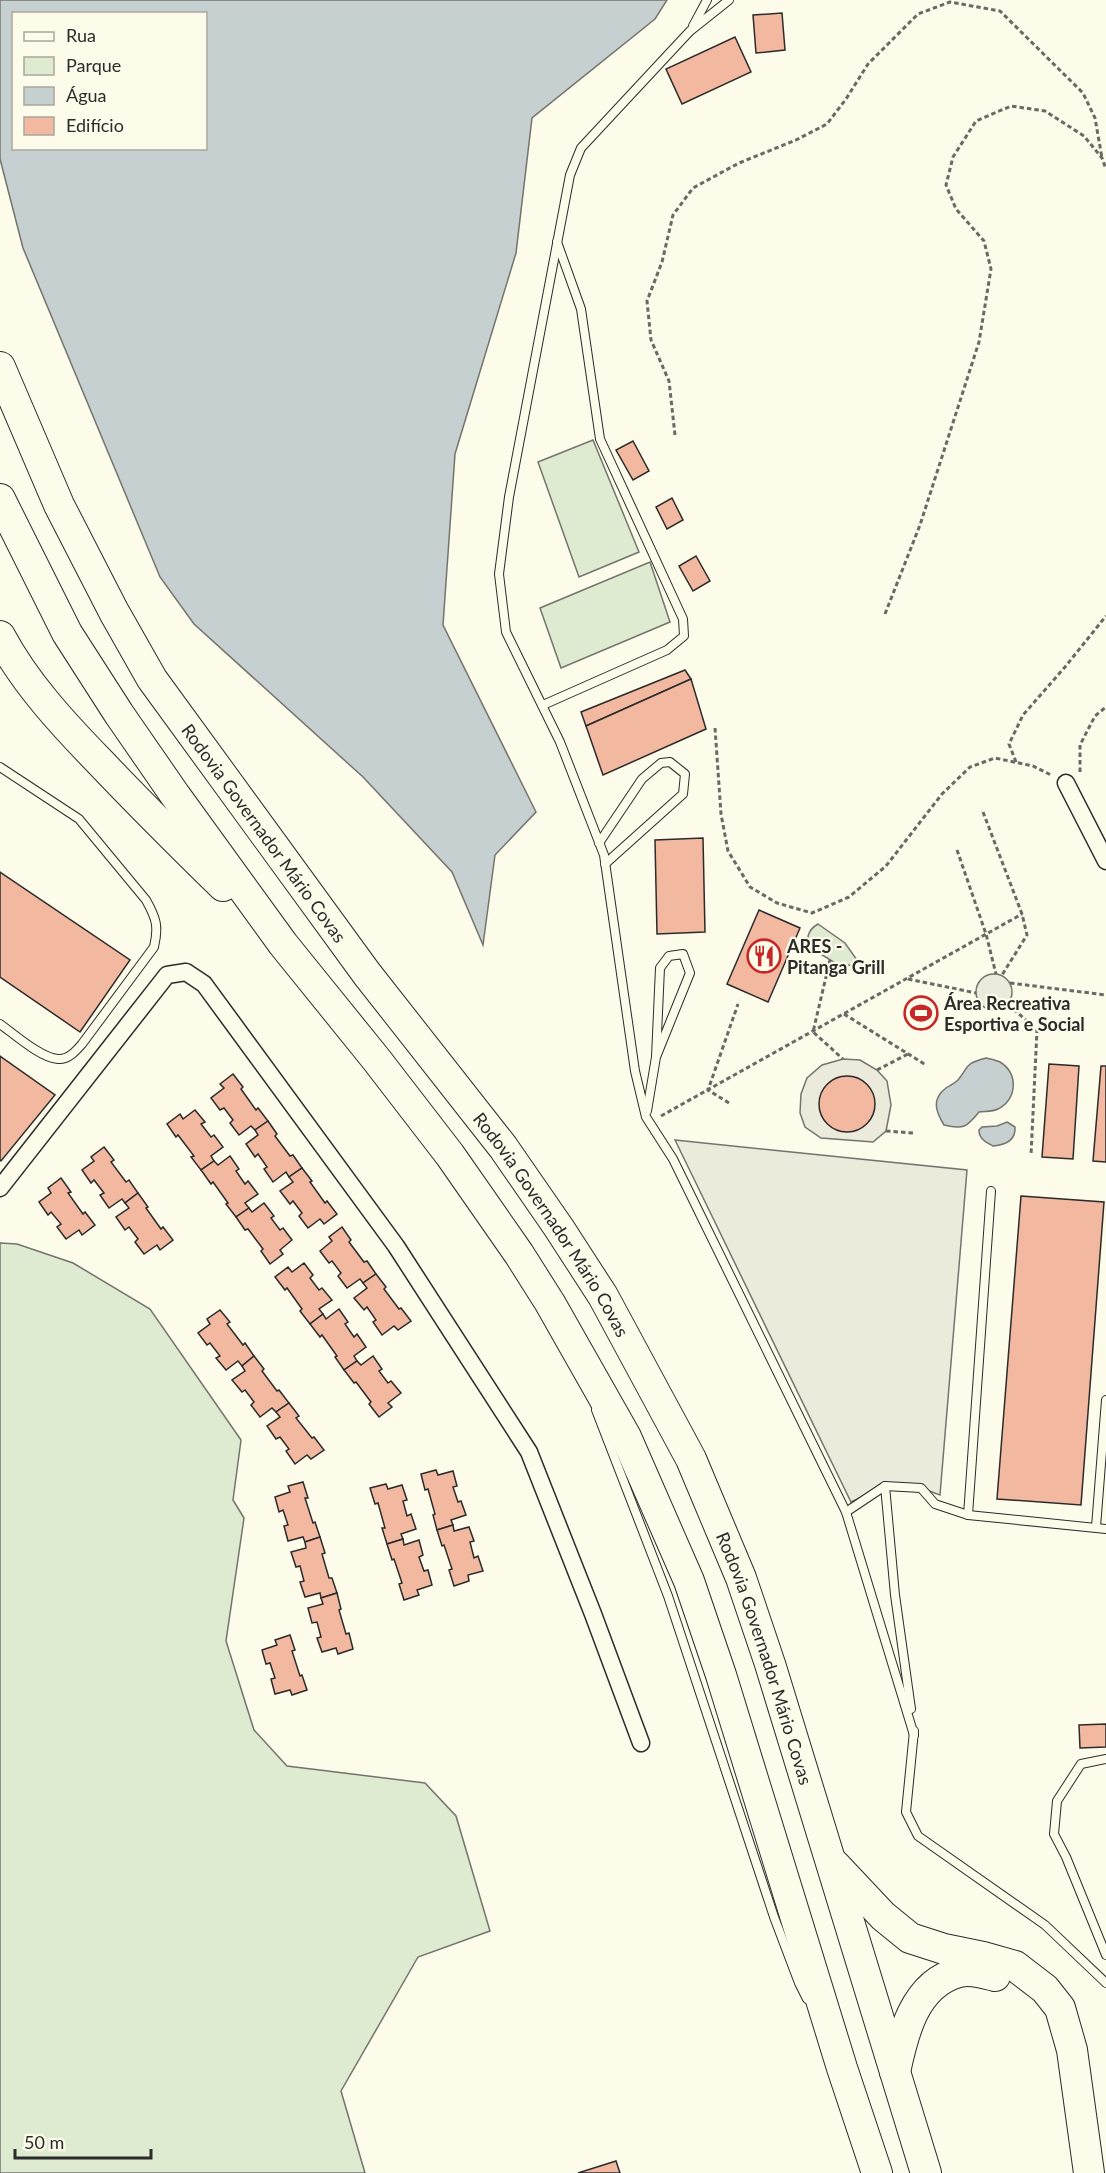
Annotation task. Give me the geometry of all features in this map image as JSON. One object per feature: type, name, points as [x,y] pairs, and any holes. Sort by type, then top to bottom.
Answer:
[{"type":"highway","name":"Rodovia Governador Mário Covas","points":[[0,368],[59,505],[114,612],[152,679],[367,974],[503,1147],[560,1227],[645,1370],[692,1459],[741,1578],[770,1664],[926,2173]]},
{"type":"highway","points":[[0,499],[28,558],[82,657],[175,795],[283,944],[450,1155],[519,1254],[571,1339],[626,1437],[689,1581],[721,1675],[842,2068],[877,2173]]},
{"type":"highway","points":[[2,643],[63,724],[148,813],[283,944]]},
{"type":"highway","points":[[832,1861],[883,1916],[910,1938],[944,1949],[1015,1966],[1045,1989],[1060,2008],[1072,2050],[1089,2173]]},
{"type":"highway","points":[[895,2072],[908,2021],[920,2000],[933,1987],[959,1972],[971,1971],[998,1976],[1015,1984],[1042,2005],[1052,2028],[1071,2173]]},
{"type":"street","points":[[1073,779],[1106,861]]},
{"type":"street","points":[[0,1188],[167,975],[186,972],[204,984],[396,1246],[529,1452],[641,1743]]},
{"type":"lane","points":[[690,31],[707,0]]},
{"type":"lane","points":[[729,0],[690,31],[581,148],[570,175],[508,497],[499,574],[506,632],[560,742],[605,864],[635,1071],[647,1120],[673,1159],[846,1512],[914,1735]]},
{"type":"lane","points":[[543,705],[667,650],[684,636],[683,619],[600,439],[581,309],[557,242]]},
{"type":"lane","points":[[599,843],[642,779],[661,763],[670,762],[685,774],[683,794],[605,864]]},
{"type":"lane","points":[[0,768],[79,819],[146,900],[154,914],[158,930],[154,946],[82,1044],[70,1056],[59,1059],[45,1055],[0,1024]]},
{"type":"lane","points":[[647,1120],[656,1057],[660,968],[669,956],[683,954],[690,973],[656,1057]]},
{"type":"lane","points":[[968,1515],[990,1191]]},
{"type":"lane","points":[[571,1339],[589,1391]]},
{"type":"lane","points":[[1096,1527],[1106,1400]]},
{"type":"lane","points":[[593,1401],[607,1443],[668,1596],[774,1917],[799,1983],[810,2005]]},
{"type":"lane","points":[[846,1512],[885,1486],[921,1488],[934,1504],[968,1515],[1106,1529]]},
{"type":"lane","points":[[885,1486],[895,1595],[914,1735],[906,1812],[918,1836],[1045,1925],[1106,1983]]},
{"type":"lane","points":[[1106,1759],[1081,1764],[1057,1801],[1054,1834],[1066,1857],[1106,1955]]},
{"type":"lane","points":[[815,2015],[842,2068]]},
{"type":"path","points":[[675,435],[669,381],[651,340],[647,302],[662,262],[673,215],[693,188],[739,162],[796,140],[827,124],[868,64],[918,14],[950,2],[1000,11],[1083,93],[1095,118],[1106,169]]},
{"type":"path","points":[[885,614],[920,525],[980,342],[991,269],[984,242],[956,210],[946,185],[953,157],[976,121],[1011,106],[1045,111],[1084,136],[1102,158]]},
{"type":"path","points":[[1016,762],[1009,744],[1023,715],[1106,616]]},
{"type":"path","points":[[716,728],[721,814],[728,851],[750,887],[777,903],[812,913],[849,897],[886,866],[942,794],[970,766],[995,758],[1034,766],[1073,779],[1080,745],[1095,716],[1106,707]]},
{"type":"path","points":[[983,812],[1022,914],[1026,935],[1002,975]]},
{"type":"path","points":[[957,850],[986,934],[996,974]]},
{"type":"path","points":[[647,1120],[708,1090],[1022,914]]},
{"type":"path","points":[[813,1032],[830,960]]},
{"type":"path","points":[[906,979],[976,993]]},
{"type":"path","points":[[1010,983],[1106,994]]},
{"type":"path","points":[[708,1090],[738,1004]]},
{"type":"path","points":[[1008,1004],[1037,1030],[1031,1155]]},
{"type":"path","points":[[844,1014],[926,1065]]},
{"type":"path","points":[[813,1032],[843,1059]]},
{"type":"path","points":[[877,1070],[908,1054]]},
{"type":"path","points":[[708,1090],[729,1103]]},
{"type":"path","points":[[886,1131],[913,1133]]},
{"type":"green space","points":[[593,440],[639,552],[579,577],[538,462]]},
{"type":"green space","points":[[650,562],[670,622],[561,668],[540,608]]},
{"type":"green space","points":[[818,924],[845,943],[857,960],[854,966],[835,963],[808,946],[809,933]]},
{"type":"green space","points":[[0,1243],[17,1244],[73,1263],[150,1309],[241,1440],[233,1500],[244,1518],[226,1641],[254,1730],[287,1766],[425,1783],[456,1816],[490,1931],[418,1957],[341,2091],[365,2173],[0,2173]]},
{"type":"shaded area","points":[[994,974],[1007,979],[1012,992],[1007,1005],[994,1010],[981,1005],[976,992],[981,979]]},
{"type":"shaded area","points":[[843,1059],[860,1060],[877,1070],[887,1081],[891,1105],[886,1131],[873,1142],[821,1138],[805,1127],[800,1113],[801,1094],[807,1078],[822,1065]]},
{"type":"shaded area","points":[[675,1140],[967,1170],[940,1495],[921,1488],[885,1486],[851,1502]]},
{"type":"water","points":[[0,0],[667,0],[655,19],[532,118],[516,253],[455,454],[443,625],[536,812],[495,855],[483,945],[452,872],[363,777],[194,624],[160,577],[23,248],[0,159]]},
{"type":"water","points":[[986,1058],[1000,1062],[1010,1073],[1013,1086],[1009,1099],[998,1109],[979,1112],[964,1126],[944,1125],[936,1106],[941,1092],[958,1080],[971,1064]]},
{"type":"water","points":[[1007,1122],[1015,1127],[1015,1132],[1012,1139],[1002,1145],[993,1146],[980,1136],[979,1130],[982,1127],[997,1126]]},
{"type":"building","points":[[782,13],[785,50],[756,53],[753,15]]},
{"type":"building","points":[[735,37],[751,72],[682,104],[666,69]]},
{"type":"building","points":[[633,441],[649,471],[633,480],[616,450]]},
{"type":"building","points":[[672,498],[683,520],[667,529],[656,507]]},
{"type":"building","points":[[696,556],[710,581],[693,591],[679,566]]},
{"type":"building","points":[[685,670],[691,679],[586,726],[581,712]]},
{"type":"building","points":[[691,679],[706,729],[603,775],[586,726]]},
{"type":"building","points":[[703,838],[705,932],[657,934],[655,840]]},
{"type":"building","points":[[0,872],[130,960],[80,1032],[0,977]]},
{"type":"building","name":"ARES - Pitanga Grill","points":[[759,910],[800,928],[768,1002],[727,984]]},
{"type":"building","points":[[0,1056],[55,1095],[1,1161],[0,1160]]},
{"type":"building","points":[[1049,1064],[1079,1066],[1073,1159],[1042,1157]]},
{"type":"building","points":[[1101,1066],[1106,1066],[1106,1162],[1093,1161]]},
{"type":"building","points":[[233,1074],[256,1110],[258,1108],[268,1121],[255,1130],[251,1126],[239,1135],[230,1123],[233,1120],[224,1108],[220,1110],[211,1098],[224,1088],[220,1084]]},
{"type":"building","points":[[847,1076],[858,1078],[867,1084],[873,1093],[875,1104],[873,1115],[867,1124],[858,1130],[847,1132],[836,1130],[827,1124],[821,1115],[819,1104],[821,1093],[827,1084],[836,1078]]},
{"type":"building","points":[[195,1110],[205,1122],[201,1124],[223,1147],[211,1156],[214,1161],[201,1170],[191,1157],[194,1156],[167,1124],[180,1114],[183,1119]]},
{"type":"building","points":[[268,1121],[277,1134],[275,1136],[302,1168],[289,1177],[286,1172],[273,1182],[258,1154],[255,1157],[246,1144],[258,1135],[255,1130]]},
{"type":"building","points":[[104,1147],[114,1160],[111,1162],[126,1182],[129,1180],[138,1193],[125,1203],[122,1199],[109,1208],[100,1195],[104,1193],[94,1180],[91,1183],[82,1170],[94,1161],[91,1157]]},
{"type":"building","points":[[230,1156],[245,1184],[248,1181],[258,1194],[245,1203],[249,1208],[236,1217],[213,1182],[211,1184],[201,1170],[214,1161],[218,1165]]},
{"type":"building","points":[[302,1168],[325,1203],[327,1201],[337,1214],[324,1224],[320,1219],[308,1228],[299,1216],[302,1213],[293,1201],[290,1204],[280,1191],[293,1182],[289,1177]]},
{"type":"building","points":[[61,1178],[71,1192],[68,1193],[83,1214],[85,1212],[95,1225],[82,1235],[79,1230],[66,1239],[57,1227],[61,1224],[51,1212],[48,1215],[39,1202],[51,1193],[48,1188]]},
{"type":"building","points":[[138,1193],[161,1229],[163,1227],[173,1240],[160,1250],[157,1245],[144,1254],[135,1242],[138,1239],[129,1227],[125,1230],[116,1217],[129,1208],[125,1203]]},
{"type":"building","points":[[1021,1196],[1104,1202],[1081,1505],[997,1499]]},
{"type":"building","points":[[264,1203],[274,1216],[271,1218],[280,1230],[283,1228],[292,1240],[280,1250],[283,1254],[270,1264],[261,1251],[263,1249],[236,1217],[249,1208],[252,1212]]},
{"type":"building","points":[[342,1227],[351,1240],[349,1242],[376,1274],[363,1283],[360,1279],[347,1288],[338,1276],[341,1273],[320,1251],[332,1241],[329,1237]]},
{"type":"building","points":[[304,1263],[313,1275],[310,1278],[319,1290],[322,1288],[332,1300],[319,1309],[323,1314],[310,1324],[287,1288],[285,1290],[275,1277],[288,1267],[292,1272]]},
{"type":"building","points":[[376,1274],[386,1287],[384,1289],[411,1321],[398,1330],[394,1326],[382,1335],[367,1307],[364,1310],[354,1298],[367,1288],[363,1283]]},
{"type":"building","points":[[339,1309],[354,1337],[357,1334],[366,1347],[354,1356],[357,1361],[344,1370],[322,1335],[320,1337],[310,1324],[323,1314],[326,1319]]},
{"type":"building","points":[[220,1310],[230,1322],[227,1324],[254,1356],[242,1366],[238,1361],[226,1370],[216,1358],[220,1356],[198,1333],[210,1324],[207,1319]]},
{"type":"building","points":[[254,1356],[264,1369],[262,1371],[289,1403],[276,1412],[272,1408],[260,1417],[251,1405],[254,1402],[245,1390],[242,1392],[232,1380],[245,1371],[242,1366]]},
{"type":"building","points":[[373,1356],[382,1369],[379,1371],[388,1383],[391,1381],[401,1393],[388,1403],[392,1407],[379,1417],[369,1404],[371,1402],[344,1370],[357,1361],[361,1365]]},
{"type":"building","points":[[289,1403],[299,1416],[296,1418],[324,1450],[311,1459],[307,1455],[295,1464],[286,1451],[289,1449],[280,1437],[276,1439],[267,1426],[280,1417],[276,1412]]},
{"type":"building","points":[[436,1470],[438,1475],[453,1471],[457,1486],[453,1487],[466,1515],[451,1520],[453,1525],[437,1530],[428,1489],[425,1490],[421,1474]]},
{"type":"building","points":[[303,1482],[308,1498],[305,1498],[320,1537],[305,1542],[303,1537],[288,1541],[284,1526],[288,1525],[283,1510],[279,1512],[275,1497],[290,1492],[288,1486]]},
{"type":"building","points":[[386,1484],[388,1489],[402,1485],[407,1500],[403,1501],[407,1516],[411,1514],[416,1529],[401,1534],[403,1539],[387,1544],[378,1503],[375,1504],[370,1488]]},
{"type":"building","points":[[453,1525],[454,1531],[469,1527],[474,1541],[470,1542],[474,1558],[478,1556],[483,1571],[468,1575],[469,1581],[454,1586],[449,1570],[452,1569],[437,1530]]},
{"type":"building","points":[[320,1537],[329,1578],[332,1578],[337,1593],[321,1598],[320,1593],[305,1597],[300,1582],[304,1581],[300,1566],[296,1567],[291,1552],[306,1548],[305,1542]]},
{"type":"building","points":[[403,1539],[404,1545],[419,1540],[423,1555],[419,1557],[424,1571],[428,1570],[432,1585],[417,1590],[419,1595],[404,1600],[399,1584],[402,1583],[387,1544]]},
{"type":"building","points":[[337,1593],[341,1609],[339,1610],[353,1649],[338,1654],[336,1648],[322,1652],[317,1638],[321,1637],[317,1622],[312,1623],[308,1608],[323,1604],[321,1598]]},
{"type":"building","points":[[290,1635],[295,1650],[292,1651],[307,1690],[292,1695],[290,1690],[275,1694],[271,1679],[275,1678],[270,1663],[266,1664],[262,1650],[277,1645],[275,1640]]},
{"type":"building","points":[[1106,1724],[1106,1747],[1080,1748],[1079,1725]]},
{"type":"building","points":[[616,2161],[620,2173],[578,2173]]},
{"type":"place","name":"ARES - Pitanga Grill","points":[[764,956]]},
{"type":"place","name":"Área Recreativa Esportiva e Social","points":[[921,1013]]}]
